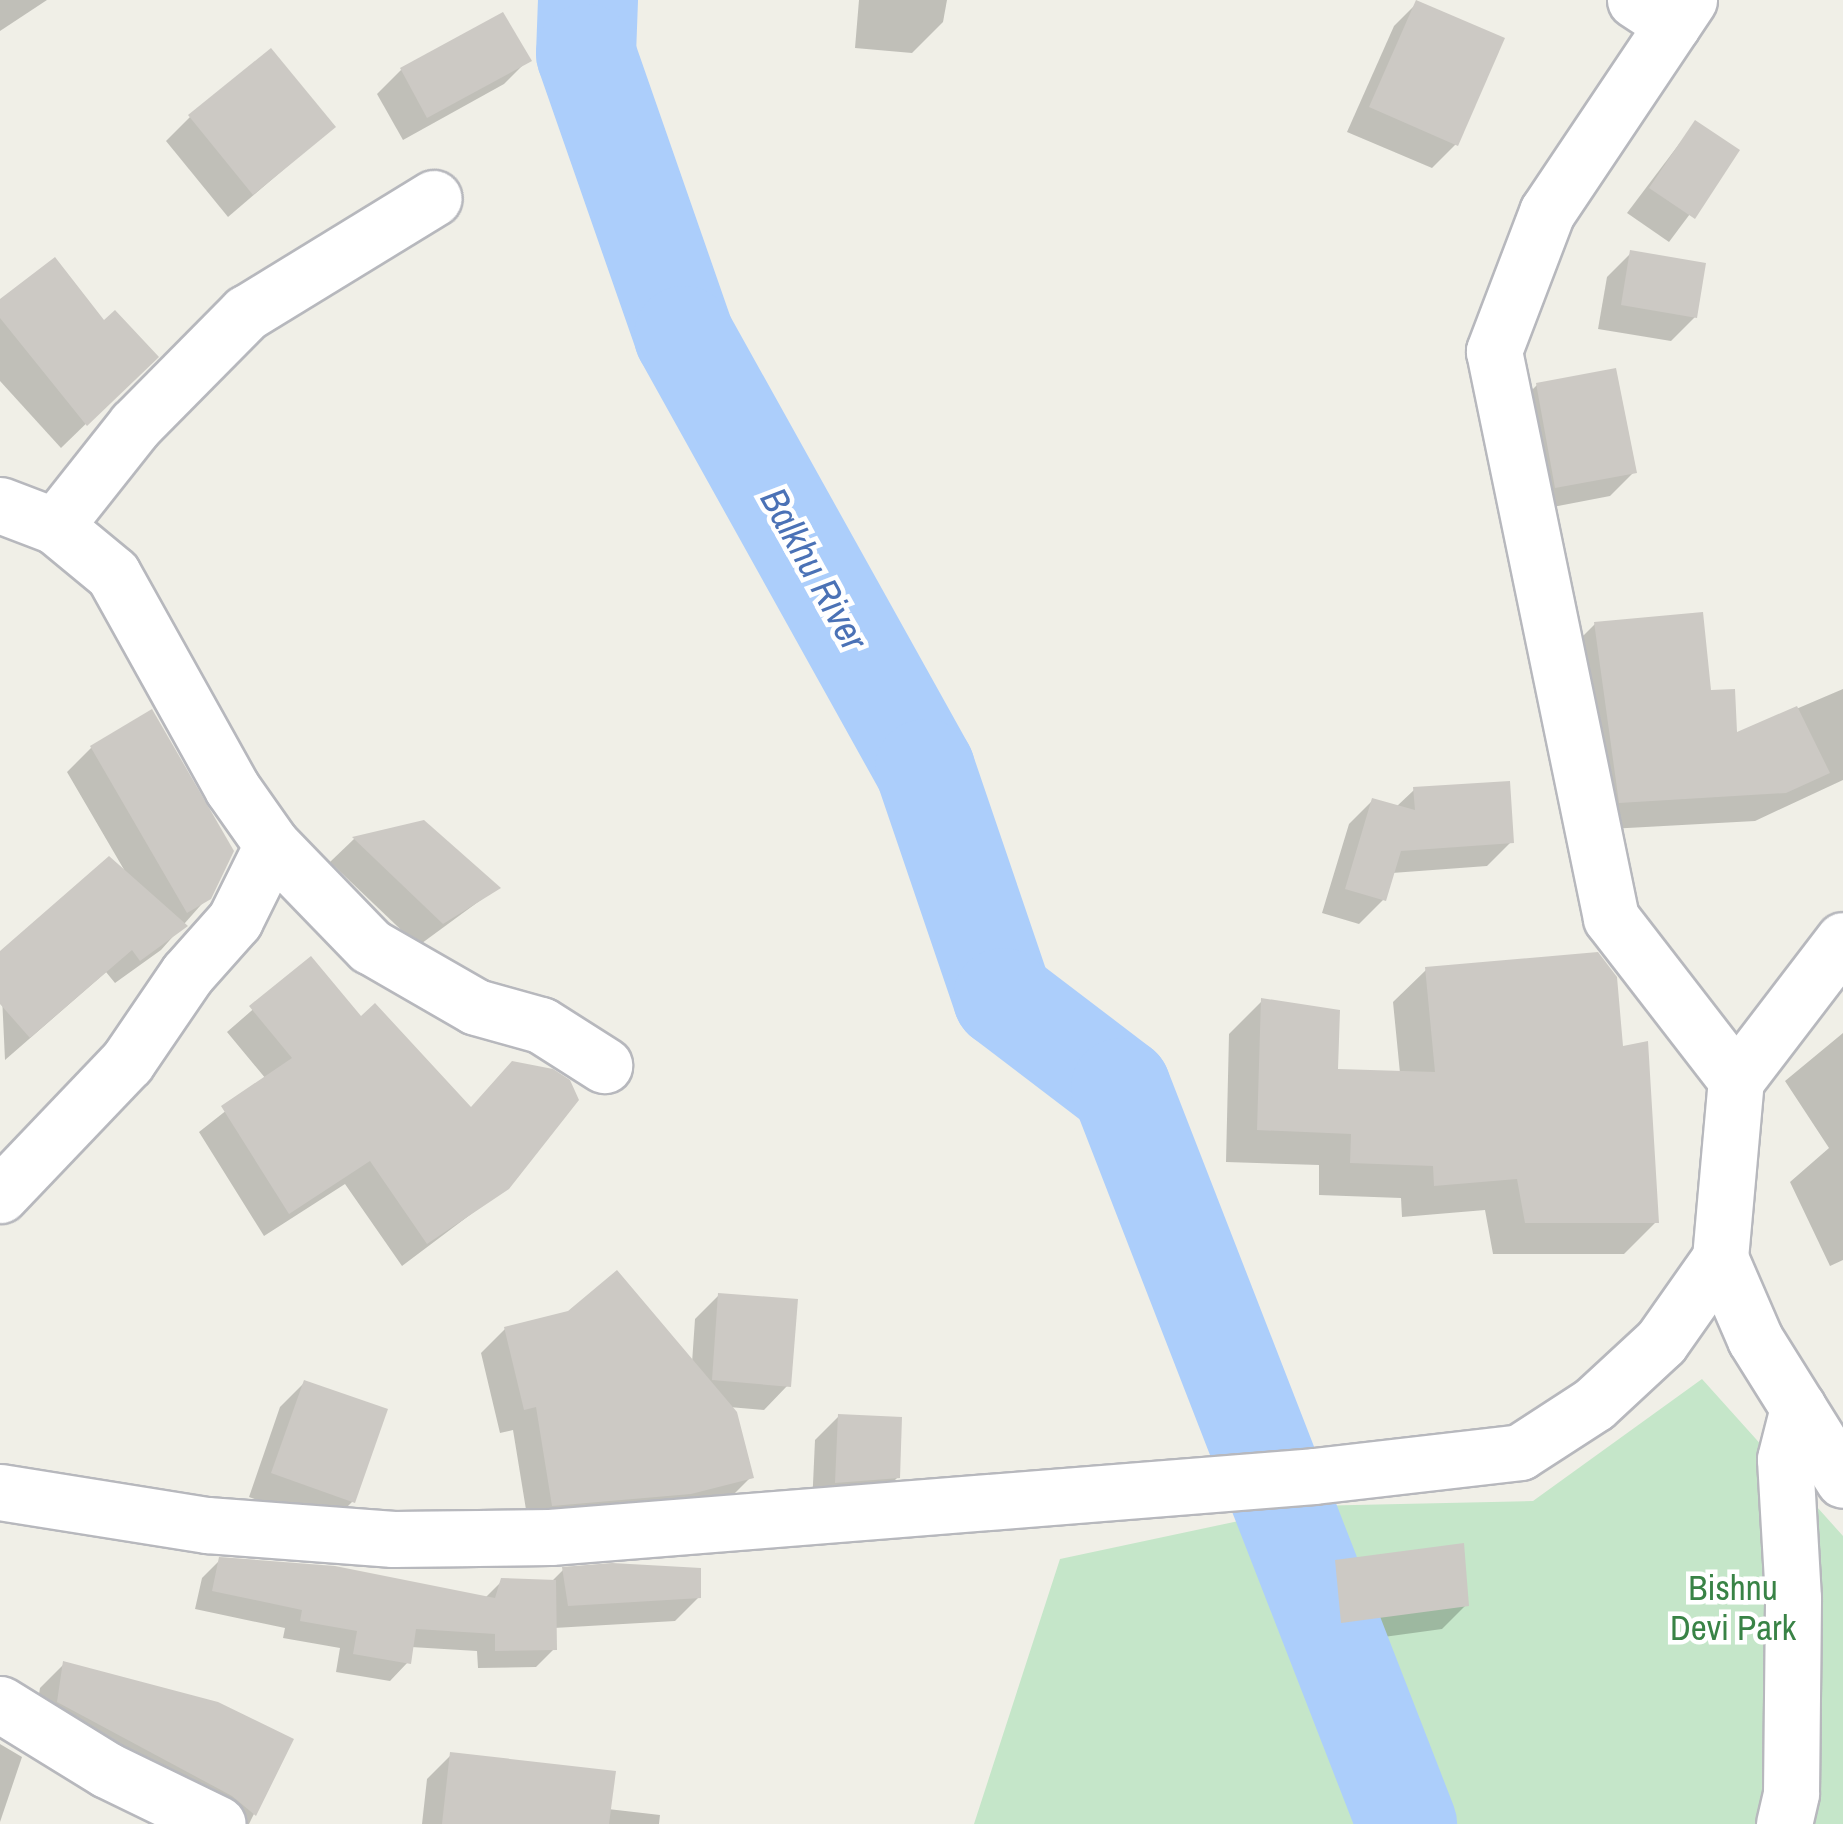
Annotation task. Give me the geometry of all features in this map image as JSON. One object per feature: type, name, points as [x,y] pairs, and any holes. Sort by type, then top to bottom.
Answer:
[{"type":"street","points":[[1665,8],[1547,212],[1494,351],[1611,918],[1736,1080]]},
{"type":"street","points":[[55,526],[135,425],[246,313],[434,198]]},
{"type":"street","points":[[0,505],[55,526],[113,574],[272,846],[370,946],[476,1007],[541,1025],[604,1066]]},
{"type":"street","points":[[0,1195],[128,1062],[187,974],[235,920],[272,846]]},
{"type":"street","points":[[1843,940],[1736,1080],[1720,1258],[1756,1338],[1843,1480]]},
{"type":"street","points":[[0,1492],[207,1525],[393,1539],[550,1537],[1314,1476],[1520,1452],[1594,1404],[1661,1342],[1720,1258]]},
{"type":"street","points":[[1784,1824],[1791,1793],[1793,1598],[1784,1459],[1798,1408]]},
{"type":"street","points":[[0,1704],[107,1770],[218,1824]]},
{"type":"green space","name":"Bishnu Devi Park","points":[[1702,1379],[1843,1536],[1843,1824],[974,1824],[1060,1559],[1309,1506],[1533,1501]]},
{"type":"building","points":[[1416,0],[1505,38],[1458,146],[1369,107]]},
{"type":"building","points":[[503,12],[532,61],[427,118],[400,68]]},
{"type":"building","points":[[271,48],[336,127],[253,195],[188,115]]},
{"type":"building","points":[[1695,120],[1740,150],[1695,219],[1649,188]]},
{"type":"building","points":[[1630,250],[1706,263],[1697,318],[1621,305]]},
{"type":"building","points":[[55,257],[104,320],[115,310],[159,357],[87,426],[0,318],[0,299]]},
{"type":"building","points":[[1616,368],[1637,473],[1555,488],[1536,383]]},
{"type":"building","points":[[1703,612],[1711,690],[1735,689],[1737,732],[1797,706],[1830,773],[1786,793],[1619,803],[1594,622]]},
{"type":"building","points":[[152,709],[234,851],[211,899],[187,913],[90,746]]},
{"type":"building","points":[[1510,781],[1514,843],[1401,851],[1386,901],[1345,889],[1372,798],[1415,810],[1413,787]]},
{"type":"building","points":[[424,820],[501,888],[443,924],[352,837]]},
{"type":"building","points":[[109,856],[188,926],[140,961],[132,950],[30,1038],[0,1004],[0,951]]},
{"type":"building","points":[[1598,952],[1617,977],[1623,1046],[1648,1041],[1659,1223],[1525,1223],[1517,1179],[1434,1186],[1433,1166],[1350,1163],[1351,1134],[1257,1130],[1261,998],[1340,1010],[1338,1069],[1435,1072],[1425,967]]},
{"type":"building","points":[[311,956],[361,1016],[375,1003],[471,1107],[512,1061],[553,1069],[570,1080],[579,1100],[509,1189],[427,1244],[370,1161],[289,1214],[221,1106],[292,1058],[249,1006]]},
{"type":"building","points":[[617,1270],[737,1412],[754,1478],[691,1494],[552,1506],[536,1407],[524,1410],[504,1327],[568,1311]]},
{"type":"building","points":[[718,1293],[798,1299],[791,1387],[712,1380]]},
{"type":"building","points":[[304,1380],[388,1409],[355,1503],[271,1473]]},
{"type":"building","points":[[838,1414],[902,1417],[900,1478],[835,1483]]},
{"type":"building","points":[[1464,1543],[1469,1606],[1341,1623],[1335,1560]]},
{"type":"building","points":[[219,1557],[335,1566],[495,1598],[501,1578],[556,1580],[557,1650],[495,1651],[495,1634],[416,1629],[411,1664],[353,1654],[357,1631],[300,1621],[302,1610],[212,1591]]},
{"type":"building","points":[[612,1563],[701,1568],[701,1598],[568,1606],[562,1567]]},
{"type":"building","points":[[63,1661],[218,1702],[294,1739],[256,1816],[232,1796],[57,1702]]},
{"type":"building","points":[[450,1752],[616,1771],[609,1824],[442,1824]]},
{"type":"waterway","name":"Balkhu River","points":[[588,0],[586,54],[684,336],[925,769],[1003,998],[1121,1088],[1407,1824]]}]
